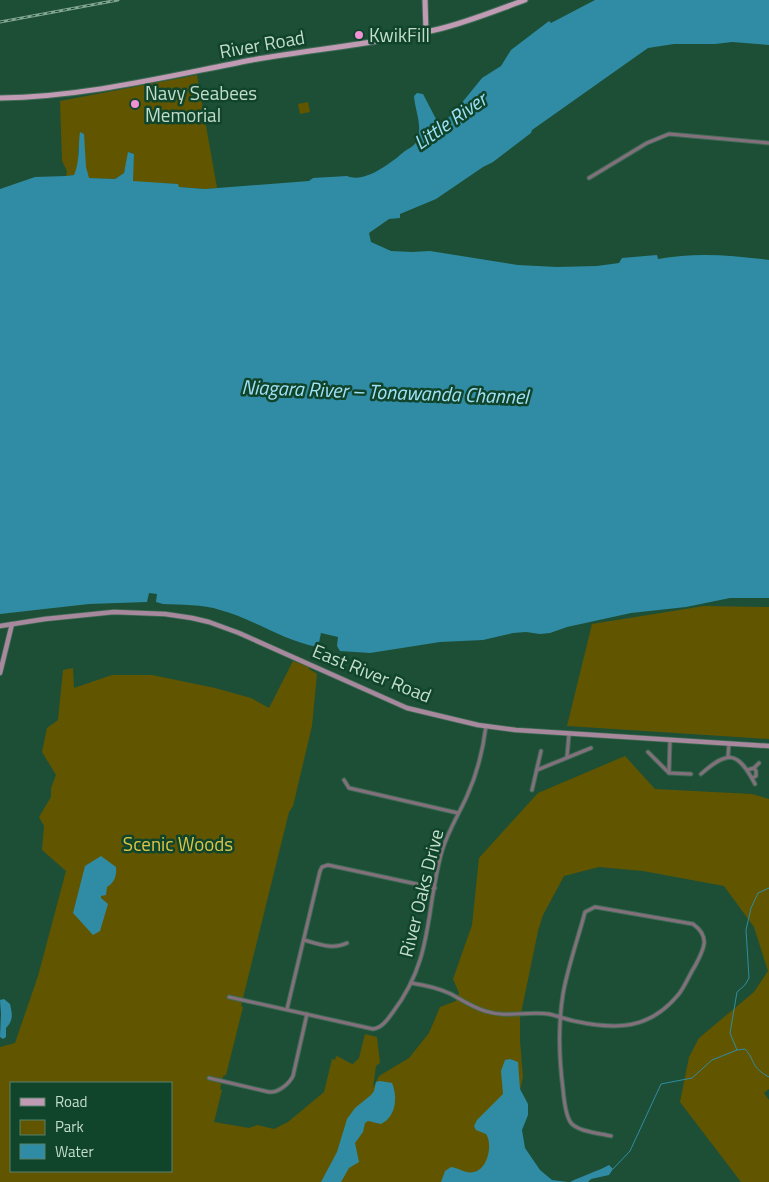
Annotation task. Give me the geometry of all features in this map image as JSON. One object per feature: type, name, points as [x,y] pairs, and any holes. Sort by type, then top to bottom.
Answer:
[{"type":"main road","points":[[425,0],[426,32]]},
{"type":"main road","name":"River Road","points":[[0,98],[76,93],[284,54],[426,32],[464,22],[525,0]]},
{"type":"main road","name":"East River Road","points":[[0,626],[84,614],[114,612],[165,614],[200,620],[239,633],[396,704],[417,711],[486,726],[569,734],[769,746]]},
{"type":"main road","points":[[0,673],[12,624]]},
{"type":"street","points":[[589,178],[647,143],[669,134],[769,143]]},
{"type":"street","name":"River Oaks Drive","points":[[229,997],[377,1029],[382,1025],[397,1007],[411,983],[424,948],[442,851],[476,772],[486,726]]},
{"type":"street","points":[[567,758],[569,734]]},
{"type":"street","points":[[669,773],[670,740]]},
{"type":"street","points":[[728,756],[729,744]]},
{"type":"street","points":[[537,770],[591,748]]},
{"type":"street","points":[[532,790],[540,751]]},
{"type":"street","points":[[648,752],[669,773],[691,774]]},
{"type":"street","points":[[701,774],[715,762],[728,756],[734,758],[747,770],[755,784]]},
{"type":"street","points":[[747,770],[759,764]]},
{"type":"street","points":[[752,778],[756,776],[754,768]]},
{"type":"street","points":[[344,780],[349,788],[458,813]]},
{"type":"street","points":[[287,1010],[322,867],[328,865],[435,888]]},
{"type":"street","points":[[411,983],[442,990],[476,1008],[490,1013],[504,1015],[540,1013],[561,1017],[575,1021],[616,1026],[640,1023],[660,1014],[679,994],[703,950],[705,939],[701,930],[693,924],[595,907],[584,912],[564,994],[561,1017],[561,1068],[564,1094],[570,1120],[580,1129],[610,1136]]},
{"type":"street","points":[[304,940],[331,947],[347,943]]},
{"type":"street","points":[[209,1078],[269,1092],[277,1091],[292,1079],[307,1014]]},
{"type":"green space","points":[[197,75],[217,188],[205,189],[179,187],[177,184],[132,182],[134,154],[129,152],[124,173],[115,179],[88,178],[78,146],[78,166],[74,175],[66,176],[67,171],[62,161],[60,101]]},
{"type":"green space","points":[[308,102],[310,112],[300,114],[298,104]]},
{"type":"green space","points":[[704,606],[769,607],[769,739],[567,726],[592,624]]},
{"type":"green space","name":"Scenic Woods","points":[[293,661],[309,667],[309,669],[317,674],[312,726],[241,1006],[243,1007],[226,1075],[223,1076],[220,1089],[222,1090],[214,1122],[249,1128],[257,1125],[274,1129],[288,1122],[324,1092],[332,1059],[335,1060],[336,1056],[353,1064],[359,1058],[365,1034],[377,1037],[380,1063],[376,1066],[373,1088],[379,1076],[409,1058],[429,1033],[440,1007],[456,1001],[459,993],[453,979],[472,925],[479,858],[538,793],[625,756],[655,789],[752,794],[769,799],[769,1089],[764,1093],[769,1100],[769,1182],[741,1182],[680,1102],[689,1057],[699,1038],[754,992],[768,971],[754,927],[724,886],[643,871],[599,867],[564,876],[543,915],[520,1018],[523,1077],[510,1134],[488,1182],[0,1182],[0,1047],[15,1043],[38,976],[66,871],[42,850],[44,826],[39,817],[51,797],[51,788],[56,775],[42,752],[47,728],[58,720],[63,670],[73,668],[74,688],[112,675],[152,675],[215,688],[251,698],[269,708]]},
{"type":"water","points":[[595,0],[769,0],[769,45],[732,42],[674,44],[648,48],[532,130],[531,133],[493,162],[436,199],[400,214],[400,218],[389,219],[369,233],[371,242],[391,251],[430,251],[518,265],[557,267],[597,266],[619,263],[622,258],[657,255],[658,259],[686,255],[713,255],[769,260],[769,598],[730,598],[686,607],[631,613],[567,627],[550,633],[513,633],[483,640],[440,642],[370,653],[340,651],[337,646],[338,637],[321,633],[318,647],[305,644],[233,614],[213,608],[156,602],[157,594],[149,593],[147,602],[89,604],[0,614],[0,189],[35,177],[74,175],[78,159],[80,132],[84,134],[86,167],[89,178],[115,179],[124,173],[128,152],[134,154],[133,181],[178,184],[179,187],[205,189],[309,181],[313,178],[347,176],[354,178],[370,175],[386,166],[416,142],[419,133],[419,122],[414,96],[417,93],[423,94],[436,119],[442,122],[452,115],[482,78],[501,66],[511,50],[549,21],[551,23]]},
{"type":"water","points":[[101,856],[116,867],[116,873],[115,879],[107,887],[106,895],[101,896],[108,904],[100,931],[93,935],[73,913],[85,866]]},
{"type":"water","points":[[4,999],[10,1004],[12,1016],[6,1028],[6,1037],[3,1039],[0,1037],[0,1000]]},
{"type":"water","points":[[510,1059],[518,1062],[520,1089],[528,1104],[528,1115],[522,1130],[525,1148],[540,1170],[552,1180],[568,1182],[441,1182],[445,1171],[451,1167],[474,1172],[479,1170],[486,1161],[489,1150],[488,1138],[486,1134],[476,1130],[474,1126],[477,1120],[503,1094],[501,1071],[505,1060]]},
{"type":"water","points":[[376,1082],[392,1083],[395,1094],[393,1112],[381,1124],[368,1121],[365,1123],[363,1132],[355,1143],[359,1162],[349,1168],[341,1182],[321,1182],[337,1152],[347,1119],[355,1108],[371,1095]]},
{"type":"water","points":[[609,1165],[613,1169],[609,1175],[591,1179],[588,1182],[570,1182],[599,1170]]},
{"type":"waterway","points":[[769,888],[758,893],[751,908],[746,930],[749,978],[745,985],[737,992],[730,1033],[737,1050],[745,1049],[756,1067],[769,1077]]},
{"type":"waterway","points":[[613,1169],[630,1151],[661,1084],[692,1078],[712,1060],[737,1050]]},
{"type":"railway","points":[[0,22],[118,0]]},
{"type":"place","name":"KwikFill","points":[[359,35]]},
{"type":"place","name":"Navy Seabees Memorial","points":[[135,104]]},
{"type":"water label","name":"Little River","points":[[450,121]]},
{"type":"water label","name":"Niagara River – Tonawanda Channel","points":[[385,392]]}]
